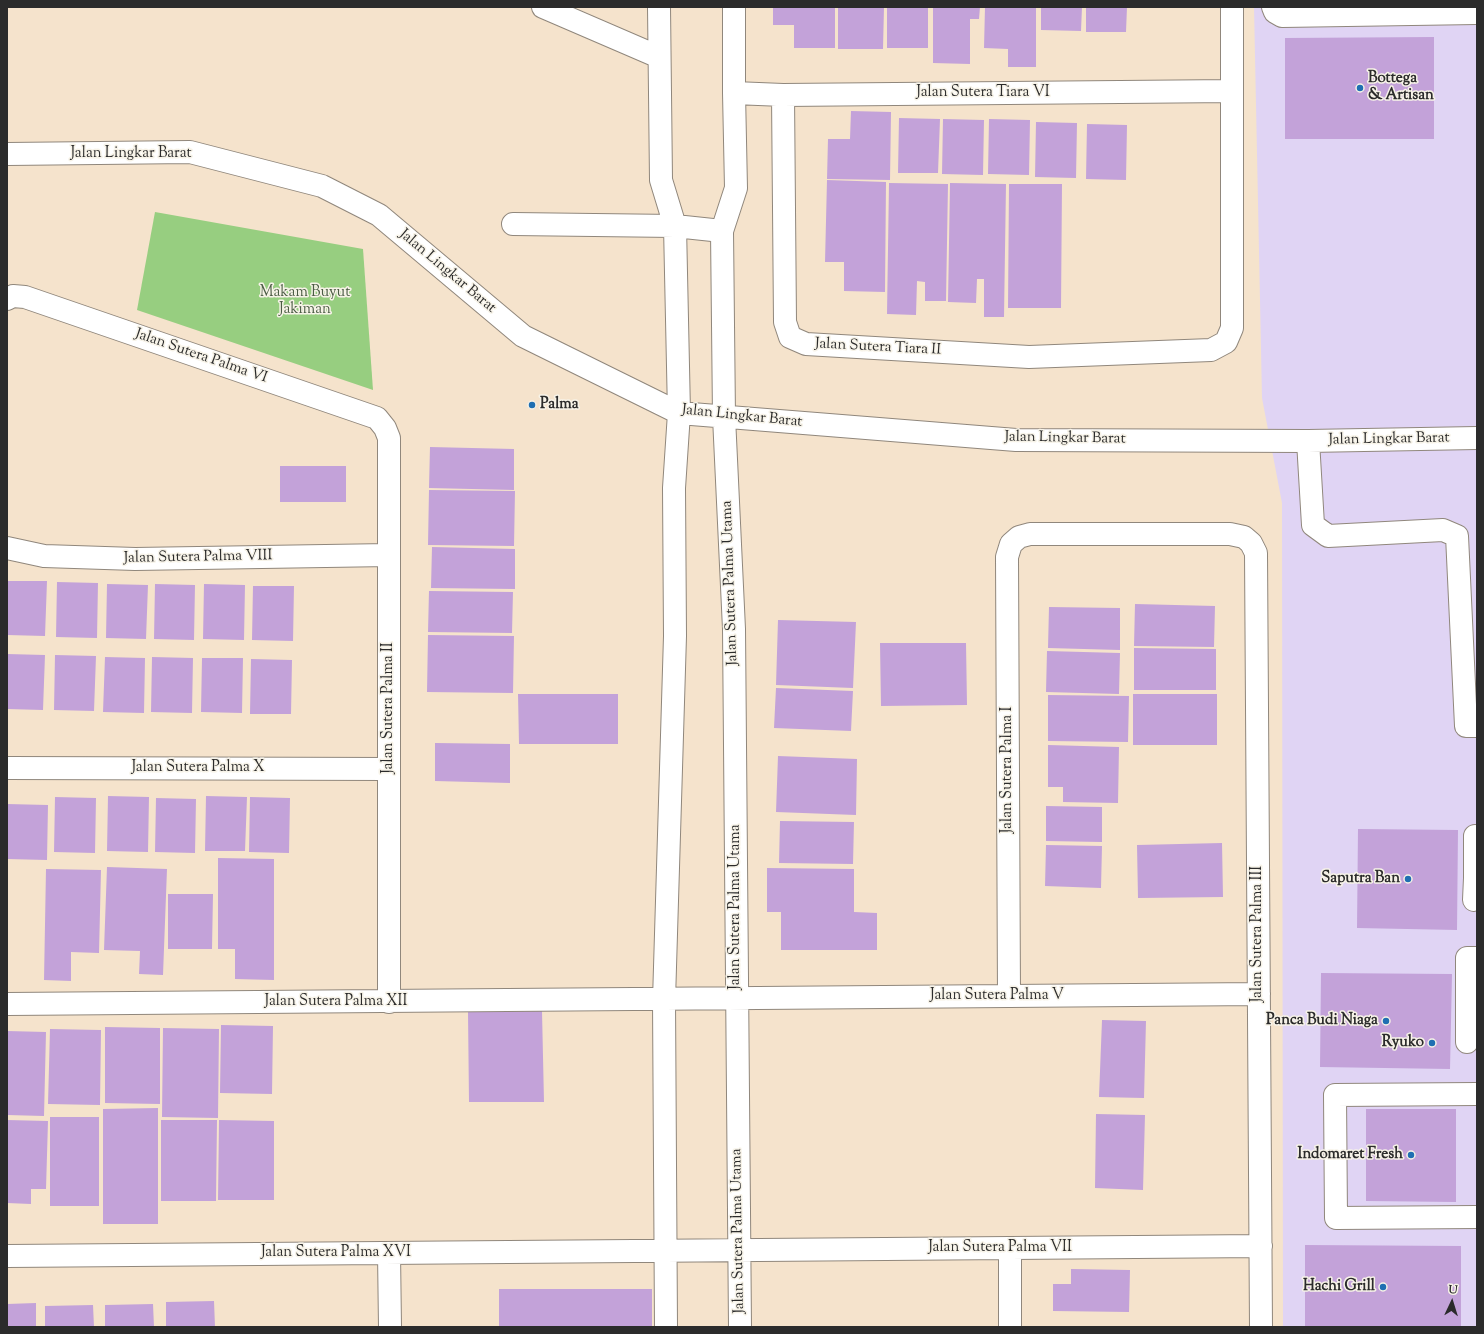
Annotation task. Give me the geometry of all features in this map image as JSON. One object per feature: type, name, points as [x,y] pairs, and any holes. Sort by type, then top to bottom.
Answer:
[{"type":"street","points":[[543,7],[659,57]]},
{"type":"street","points":[[659,7],[661,180],[674,226],[679,413],[674,488],[675,636],[664,1000],[666,1327]]},
{"type":"street","name":"Jalan Sutera Palma Utama","points":[[734,7],[736,188],[722,231],[724,417],[734,630],[740,1327]]},
{"type":"street","points":[[1232,7],[1232,91]]},
{"type":"street","points":[[1273,7],[1275,12],[1282,16],[1473,11]]},
{"type":"street","name":"Jalan Sutera Tiara VI","points":[[734,93],[783,95],[1232,91]]},
{"type":"street","name":"Jalan Sutera Tiara II","points":[[783,95],[785,322],[790,337],[806,344],[1029,357],[1211,350],[1226,342],[1232,328],[1232,91]]},
{"type":"street","name":"Jalan Lingkar Barat","points":[[7,154],[190,152],[322,186],[379,215],[523,336],[679,413],[1016,440],[1308,441],[1477,438]]},
{"type":"street","points":[[513,224],[674,226],[722,231]]},
{"type":"street","name":"Jalan Sutera Palma VI","points":[[16,298],[376,418]]},
{"type":"street","name":"Jalan Sutera Palma II","points":[[376,418],[385,428],[389,438],[389,1002]]},
{"type":"street","points":[[1308,441],[1313,525],[1328,536],[1443,530],[1456,536],[1471,684],[1466,726],[1477,726]]},
{"type":"street","name":"Jalan Sutera Palma III","points":[[1010,544],[1019,537],[1030,534],[1230,534],[1244,537],[1256,553],[1261,1327]]},
{"type":"street","name":"Jalan Sutera Palma I","points":[[1009,996],[1007,556],[1010,544]]},
{"type":"street","name":"Jalan Sutera Palma VIII","points":[[7,548],[44,556],[135,559],[389,555]]},
{"type":"street","name":"Jalan Sutera Palma X","points":[[7,768],[390,769]]},
{"type":"street","points":[[1474,900],[1476,878],[1475,836]]},
{"type":"street","points":[[1467,1042],[1467,958],[1477,958]]},
{"type":"street","name":"Jalan Sutera Palma V","points":[[664,1000],[736,998],[1259,994]]},
{"type":"street","name":"Jalan Sutera Palma XII","points":[[7,1004],[664,1000]]},
{"type":"street","points":[[1477,1094],[1335,1095],[1336,1218],[1477,1217]]},
{"type":"street","name":"Jalan Sutera Palma VII","points":[[666,1250],[739,1251],[1260,1246]]},
{"type":"street","points":[[1010,1248],[1010,1327]]},
{"type":"street","name":"Jalan Sutera Palma XVI","points":[[7,1256],[666,1250]]},
{"type":"street","points":[[389,1253],[390,1327]]},
{"type":"shaded area","points":[[1254,7],[1477,7],[1477,1327],[1283,1327],[1282,503],[1262,398]]},
{"type":"green space","name":"Makam Buyut Jakiman","points":[[155,212],[363,249],[373,390],[137,310]]},
{"type":"building","points":[[773,7],[835,7],[835,48],[794,48],[794,25],[773,25]]},
{"type":"building","points":[[838,7],[884,7],[883,49],[838,49]]},
{"type":"building","points":[[887,7],[928,7],[928,48],[887,48]]},
{"type":"building","points":[[933,7],[980,7],[979,19],[970,19],[970,64],[933,63]]},
{"type":"building","points":[[985,7],[1036,7],[1036,67],[1008,67],[1008,49],[984,48]]},
{"type":"building","points":[[1041,7],[1082,7],[1081,31],[1041,30]]},
{"type":"building","points":[[1086,7],[1127,7],[1126,32],[1086,32]]},
{"type":"building","name":"Bottega & Artisan","points":[[1434,37],[1434,139],[1285,139],[1285,38]]},
{"type":"building","points":[[851,111],[891,112],[890,180],[827,179],[828,139],[850,139]]},
{"type":"building","points":[[899,118],[940,119],[938,173],[898,173]]},
{"type":"building","points":[[943,119],[984,120],[983,175],[942,174]]},
{"type":"building","points":[[989,119],[1030,120],[1029,175],[988,174]]},
{"type":"building","points":[[1036,122],[1077,123],[1076,178],[1035,177]]},
{"type":"building","points":[[1087,124],[1127,125],[1126,180],[1086,179]]},
{"type":"building","points":[[827,180],[886,182],[885,292],[844,291],[844,262],[825,262]]},
{"type":"building","points":[[889,183],[948,184],[946,301],[925,301],[925,282],[917,281],[916,315],[887,314]]},
{"type":"building","points":[[950,183],[1006,184],[1004,317],[984,317],[984,279],[977,279],[976,303],[948,302]]},
{"type":"building","points":[[1009,184],[1062,184],[1061,308],[1008,308]]},
{"type":"building","points":[[430,447],[514,449],[514,490],[429,488]]},
{"type":"building","points":[[280,466],[346,466],[346,502],[280,502]]},
{"type":"building","points":[[429,490],[515,491],[514,546],[428,545]]},
{"type":"building","points":[[432,547],[515,549],[515,589],[431,588]]},
{"type":"building","points":[[7,581],[47,581],[45,636],[7,635]]},
{"type":"building","points":[[57,582],[98,583],[97,638],[56,637]]},
{"type":"building","points":[[107,584],[148,585],[146,639],[106,638]]},
{"type":"building","points":[[155,584],[195,585],[194,640],[154,639]]},
{"type":"building","points":[[204,584],[245,585],[244,640],[203,639]]},
{"type":"building","points":[[253,586],[294,586],[293,641],[252,640]]},
{"type":"building","points":[[429,591],[513,592],[512,633],[428,632]]},
{"type":"building","points":[[1135,604],[1215,606],[1214,647],[1134,646]]},
{"type":"building","points":[[1049,607],[1120,608],[1120,650],[1048,648]]},
{"type":"building","points":[[778,620],[856,622],[853,688],[776,685]]},
{"type":"building","points":[[428,635],[514,636],[513,693],[427,692]]},
{"type":"building","points":[[880,643],[966,643],[967,705],[881,706]]},
{"type":"building","points":[[1134,648],[1216,649],[1216,690],[1134,690]]},
{"type":"building","points":[[1047,651],[1120,653],[1119,694],[1046,692]]},
{"type":"building","points":[[7,654],[45,655],[43,710],[7,709]]},
{"type":"building","points":[[55,655],[96,656],[94,711],[54,710]]},
{"type":"building","points":[[105,657],[145,658],[144,713],[103,712]]},
{"type":"building","points":[[152,657],[193,658],[192,713],[151,712]]},
{"type":"building","points":[[202,658],[243,658],[242,713],[201,712]]},
{"type":"building","points":[[251,659],[292,660],[291,714],[250,714]]},
{"type":"building","points":[[776,688],[853,691],[851,731],[774,728]]},
{"type":"building","points":[[518,694],[618,694],[618,744],[519,744]]},
{"type":"building","points":[[1133,694],[1217,694],[1217,745],[1133,745]]},
{"type":"building","points":[[1048,695],[1129,696],[1128,742],[1048,741]]},
{"type":"building","points":[[435,743],[510,744],[510,783],[435,781]]},
{"type":"building","points":[[1048,745],[1119,747],[1118,803],[1063,802],[1063,787],[1048,787]]},
{"type":"building","points":[[778,756],[857,759],[856,815],[776,812]]},
{"type":"building","points":[[108,796],[149,797],[148,852],[107,851]]},
{"type":"building","points":[[206,796],[247,797],[245,851],[205,851]]},
{"type":"building","points":[[55,797],[96,798],[95,853],[54,852]]},
{"type":"building","points":[[250,797],[290,798],[289,853],[249,852]]},
{"type":"building","points":[[156,798],[196,799],[195,853],[155,852]]},
{"type":"building","points":[[7,804],[48,805],[47,860],[7,859]]},
{"type":"building","points":[[1046,806],[1102,807],[1102,842],[1046,841]]},
{"type":"building","points":[[780,821],[854,822],[853,864],[779,863]]},
{"type":"building","name":"Saputra Ban","points":[[1358,829],[1458,830],[1457,930],[1357,928]]},
{"type":"building","points":[[1222,843],[1223,897],[1138,898],[1137,845]]},
{"type":"building","points":[[1046,845],[1102,846],[1101,888],[1045,886]]},
{"type":"building","points":[[218,858],[274,859],[274,980],[235,979],[235,949],[218,949]]},
{"type":"building","points":[[107,867],[167,869],[163,975],[139,974],[140,951],[104,950]]},
{"type":"building","points":[[767,868],[854,869],[854,912],[877,913],[877,950],[781,950],[781,912],[767,912]]},
{"type":"building","points":[[46,869],[101,870],[99,953],[71,952],[71,981],[44,980]]},
{"type":"building","points":[[168,894],[213,894],[212,949],[168,949]]},
{"type":"building","name":"Panca Budi Niaga","points":[[1321,973],[1452,974],[1450,1069],[1320,1067]]},
{"type":"building","points":[[542,1011],[544,1102],[469,1102],[468,1012]]},
{"type":"building","points":[[1102,1020],[1146,1021],[1144,1098],[1099,1097]]},
{"type":"building","points":[[221,1025],[273,1026],[272,1094],[220,1093]]},
{"type":"building","points":[[105,1027],[160,1028],[160,1104],[105,1103]]},
{"type":"building","points":[[163,1028],[219,1029],[218,1118],[162,1117]]},
{"type":"building","points":[[50,1029],[101,1030],[100,1105],[48,1104]]},
{"type":"building","points":[[7,1031],[46,1032],[44,1116],[7,1115]]},
{"type":"building","points":[[158,1108],[158,1224],[103,1224],[103,1109]]},
{"type":"building","name":"Indomaret Fresh","points":[[1366,1109],[1456,1109],[1456,1202],[1366,1201]]},
{"type":"building","points":[[1096,1114],[1145,1115],[1143,1190],[1095,1188]]},
{"type":"building","points":[[50,1117],[99,1117],[99,1206],[50,1206]]},
{"type":"building","points":[[7,1120],[48,1121],[46,1189],[31,1189],[31,1204],[7,1203]]},
{"type":"building","points":[[161,1120],[217,1120],[216,1201],[161,1201]]},
{"type":"building","points":[[219,1120],[274,1121],[274,1200],[218,1200]]},
{"type":"building","name":"Hachi Grill","points":[[1305,1245],[1461,1246],[1461,1327],[1305,1327]]},
{"type":"building","points":[[1071,1269],[1130,1270],[1129,1312],[1053,1311],[1053,1284],[1071,1284]]},
{"type":"building","points":[[499,1289],[652,1289],[652,1327],[499,1327]]},
{"type":"building","points":[[214,1301],[215,1327],[166,1327],[166,1302]]},
{"type":"building","points":[[36,1303],[36,1327],[7,1327],[7,1304]]},
{"type":"building","points":[[153,1304],[154,1327],[105,1327],[105,1305]]},
{"type":"building","points":[[93,1305],[94,1327],[45,1327],[45,1306]]},
{"type":"place","name":"Bottega & Artisan","points":[[1360,88]]},
{"type":"place","name":"Palma","points":[[532,405]]},
{"type":"place","name":"Saputra Ban","points":[[1408,879]]},
{"type":"place","name":"Panca Budi Niaga","points":[[1386,1021]]},
{"type":"place","name":"Ryuko","points":[[1432,1043]]},
{"type":"place","name":"Indomaret Fresh","points":[[1411,1155]]},
{"type":"place","name":"Hachi Grill","points":[[1383,1287]]}]
